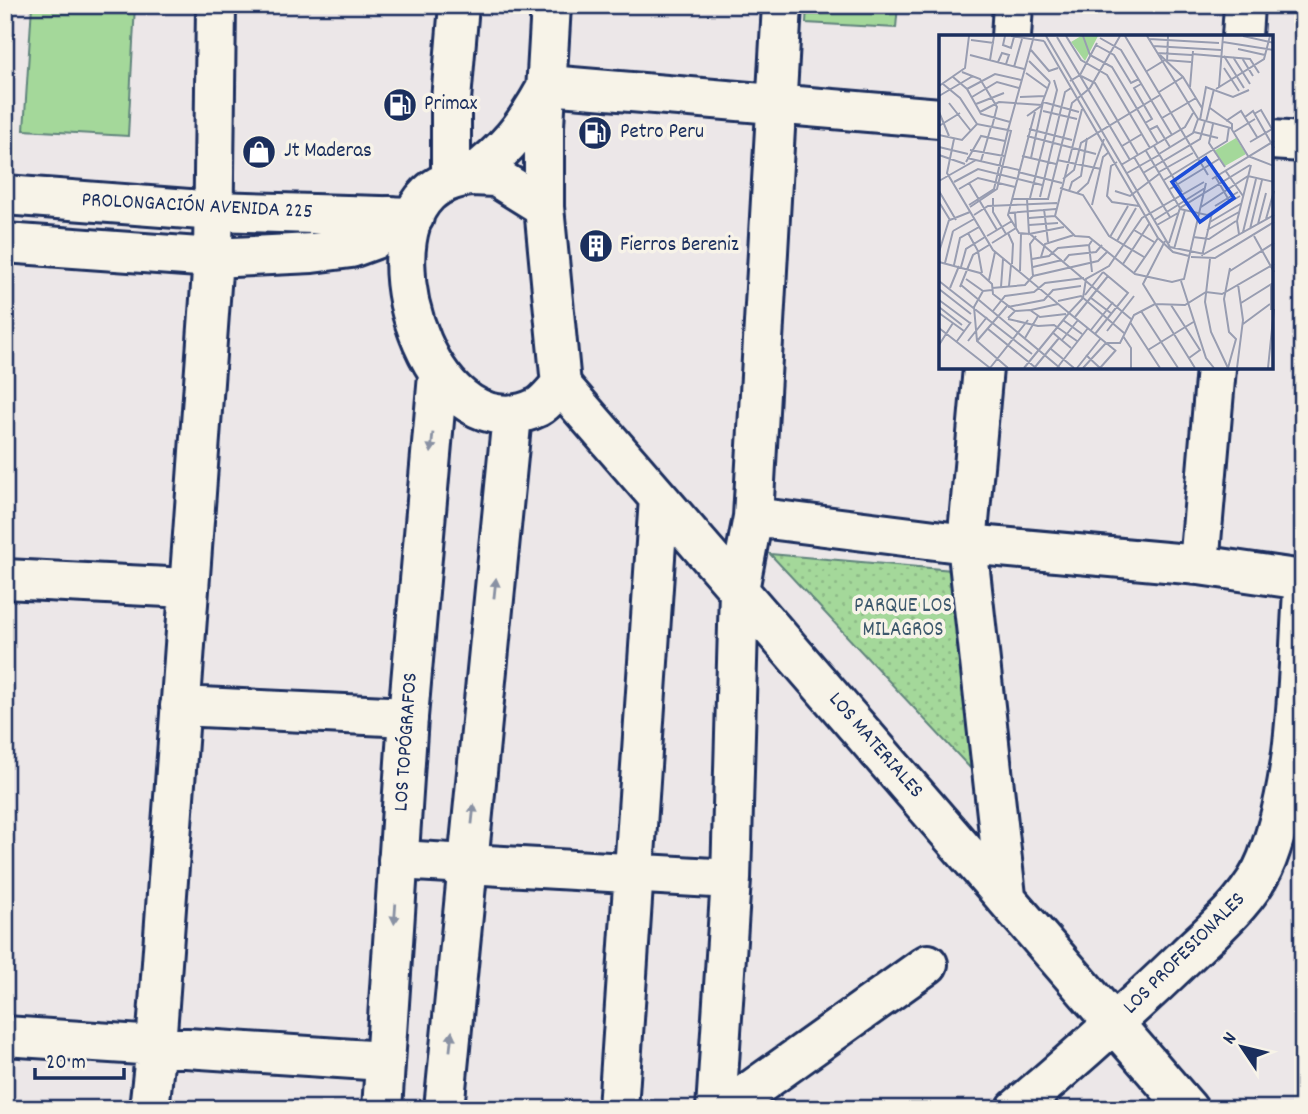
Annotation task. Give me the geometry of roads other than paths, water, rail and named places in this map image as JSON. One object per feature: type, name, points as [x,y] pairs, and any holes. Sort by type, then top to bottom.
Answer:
[{"type":"street","points":[[149,1109],[156,1046],[213,258],[216,5]]},
{"type":"street","points":[[459,5],[451,100],[461,178]]},
{"type":"street","points":[[548,85],[528,121],[503,151],[461,178],[427,194],[402,216],[406,278],[415,328],[438,375],[462,398],[489,412],[512,415],[540,406],[561,384],[544,207],[544,125],[548,85],[551,5]]},
{"type":"street","points":[[716,1109],[731,878],[738,590],[753,517],[782,5]]},
{"type":"street","points":[[1011,35],[1013,5]]},
{"type":"street","points":[[1242,35],[1244,5]]},
{"type":"street","points":[[548,85],[939,118]]},
{"type":"street","points":[[1273,140],[1303,142]]},
{"type":"street","points":[[461,178],[496,177],[544,207]]},
{"type":"street","name":"PROLONGACIÓN AVENIDA 225","points":[[5,195],[215,211],[402,216]]},
{"type":"street","name":"PROLONGACIÓN AVENIDA 225","points":[[5,243],[213,258],[351,248],[373,240],[402,216]]},
{"type":"street","points":[[983,369],[967,544],[1006,895]]},
{"type":"street","points":[[1199,565],[1216,369]]},
{"type":"street","name":"LOS TOPÓGRAFOS","points":[[382,1109],[408,716],[438,375]]},
{"type":"street","name":"LOS MATERIALES","points":[[561,384],[1006,895],[1188,1109]]},
{"type":"street","points":[[444,1109],[512,415]]},
{"type":"street","points":[[618,1109],[659,498]]},
{"type":"street","points":[[753,517],[967,544],[1199,565],[1303,580]]},
{"type":"street","points":[[5,579],[188,588]]},
{"type":"street","name":"LOS PROFESIONALES","points":[[1016,1109],[1115,1025],[1222,922],[1250,889],[1266,862],[1279,822],[1298,722],[1303,592]]},
{"type":"street","points":[[180,706],[408,716]]},
{"type":"street","points":[[398,860],[731,878]]},
{"type":"street","points":[[725,1109],[928,964]]},
{"type":"street","points":[[5,1036],[384,1061]]},
{"type":"place","name":"Primax","points":[[400,105]]},
{"type":"place","name":"Petro Peru","points":[[595,133]]},
{"type":"place","name":"Jt Maderas","points":[[259,152]]},
{"type":"place","name":"Fierros Bereniz","points":[[596,246]]},
{"type":"park label","name":"PARQUE LOS MILAGROS","points":[[903,619]]}]
